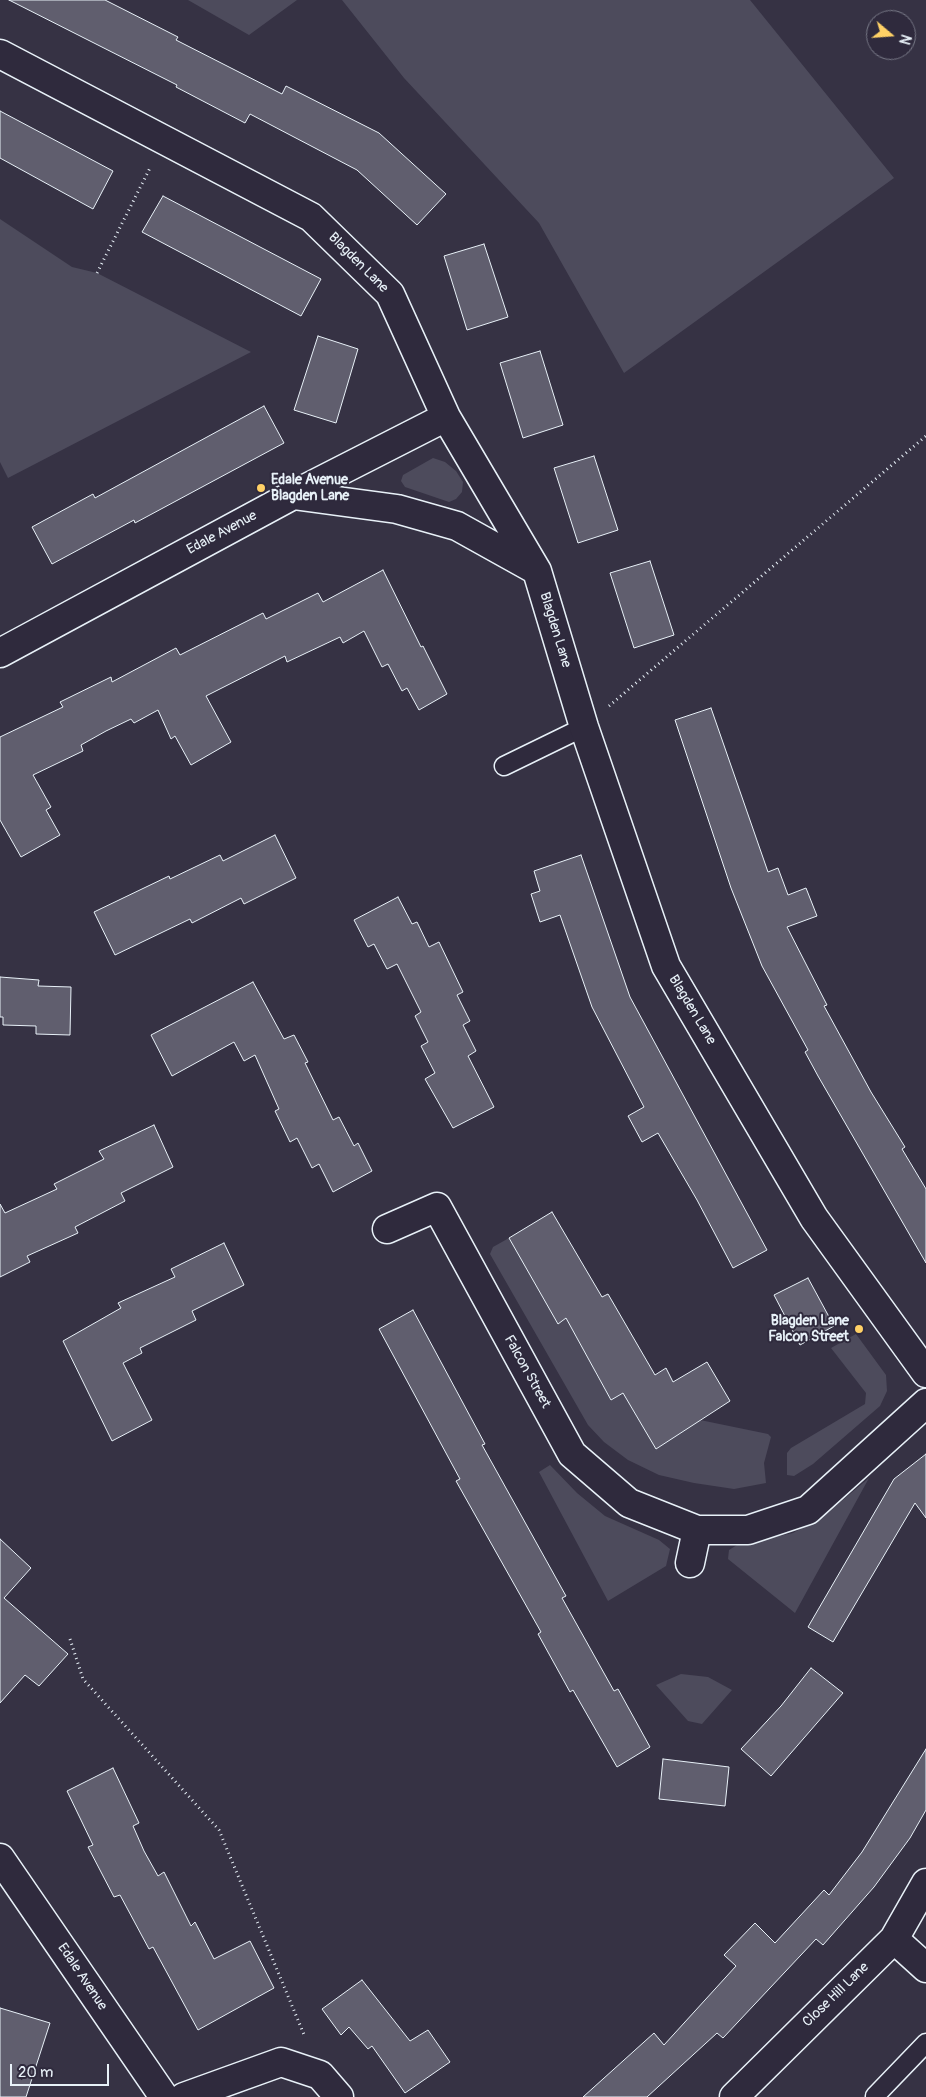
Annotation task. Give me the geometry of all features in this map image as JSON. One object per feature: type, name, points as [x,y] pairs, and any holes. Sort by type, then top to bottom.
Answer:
[{"type":"street","name":"Blagden Lane","points":[[0,54],[311,217],[390,294],[446,417],[537,571],[584,727],[666,966],[814,1218],[926,1374]]},
{"type":"street","name":"Edale Avenue","points":[[0,653],[293,495],[446,417]]},
{"type":"street","points":[[293,495],[397,509],[457,526],[537,571]]},
{"type":"street","name":"Falcon Street","points":[[387,1230],[437,1207],[572,1454],[629,1503],[697,1530],[748,1530],[808,1510],[926,1403]]},
{"type":"street","points":[[690,1563],[697,1530]]},
{"type":"street","name":"Edale Avenue","points":[[0,1858],[164,2097]]},
{"type":"street","name":"Close Hill Lane","points":[[734,2097],[894,1939],[926,1883]]},
{"type":"street","points":[[894,1939],[926,1968]]},
{"type":"street","points":[[184,2097],[281,2062],[320,2075],[339,2097]]},
{"type":"lane","points":[[504,766],[584,727]]},
{"type":"lane","points":[[875,2096],[926,2043]]},
{"type":"path","points":[[97,273],[164,141]]},
{"type":"path","points":[[584,727],[926,436]]},
{"type":"path","points":[[70,1639],[83,1679],[219,1830],[320,2075]]},
{"type":"shaded area","points":[[188,0],[297,0],[249,35]]},
{"type":"shaded area","points":[[342,0],[750,0],[894,178],[624,373],[539,223],[404,78]]},
{"type":"shaded area","points":[[0,219],[72,267],[97,273],[251,352],[8,478],[0,462]]},
{"type":"shaded area","points":[[433,458],[445,462],[456,471],[463,482],[462,492],[456,499],[449,502],[405,487],[401,481],[403,475]]},
{"type":"shaded area","points":[[509,1238],[559,1323],[566,1318],[582,1346],[613,1360],[595,1372],[611,1400],[623,1393],[656,1448],[700,1420],[768,1434],[771,1437],[764,1463],[766,1483],[734,1489],[659,1475],[628,1460],[604,1442],[588,1425],[490,1254],[493,1247]]},
{"type":"shaded area","points":[[856,1334],[886,1375],[887,1391],[880,1406],[813,1464],[794,1476],[787,1475],[787,1453],[791,1448],[865,1404],[866,1393],[831,1348]]},
{"type":"shaded area","points":[[550,1465],[577,1493],[605,1516],[659,1540],[670,1549],[666,1566],[608,1601],[539,1472]]},
{"type":"shaded area","points":[[869,1478],[795,1613],[728,1559],[729,1550],[737,1545],[793,1533],[826,1514]]},
{"type":"shaded area","points":[[681,1674],[708,1677],[732,1690],[702,1724],[688,1721],[656,1685]]},
{"type":"building","points":[[9,0],[105,0],[178,37],[176,40],[282,94],[286,86],[379,133],[446,194],[417,225],[357,170],[250,114],[245,123],[176,87],[177,85]]},
{"type":"building","points":[[0,111],[113,171],[93,209],[0,158]]},
{"type":"building","points":[[163,196],[321,279],[301,316],[142,232]]},
{"type":"building","points":[[484,244],[508,317],[467,330],[444,256]]},
{"type":"building","points":[[318,336],[358,349],[336,423],[294,410]]},
{"type":"building","points":[[540,351],[563,425],[523,438],[500,363]]},
{"type":"building","points":[[264,406],[284,443],[135,523],[134,520],[52,564],[32,527],[93,494],[95,498]]},
{"type":"building","points":[[594,456],[618,530],[578,543],[554,468]]},
{"type":"building","points":[[650,561],[674,635],[634,648],[610,573]]},
{"type":"building","points":[[383,570],[421,647],[423,646],[447,694],[419,710],[407,688],[402,691],[388,664],[382,667],[364,631],[343,643],[340,637],[287,662],[285,656],[206,696],[231,742],[191,765],[175,736],[171,739],[158,710],[134,723],[131,719],[106,731],[81,745],[83,751],[33,775],[51,807],[46,810],[60,835],[21,857],[0,820],[0,737],[63,707],[60,702],[111,677],[112,682],[176,648],[180,655],[263,613],[266,619],[318,593],[323,602]]},
{"type":"building","points":[[711,708],[768,872],[778,868],[788,895],[806,888],[817,916],[787,927],[827,1005],[824,1006],[871,1092],[905,1147],[902,1149],[926,1189],[926,1263],[805,1052],[808,1050],[762,966],[731,888],[675,720]]},
{"type":"building","points":[[275,835],[296,878],[244,904],[241,898],[192,923],[190,919],[115,955],[94,912],[169,876],[170,879],[220,855],[223,861]]},
{"type":"building","points":[[581,855],[630,997],[767,1250],[733,1268],[697,1200],[658,1133],[642,1142],[628,1116],[644,1107],[592,1007],[560,915],[540,922],[531,894],[540,891],[534,871]]},
{"type":"building","points":[[398,897],[412,924],[417,922],[429,947],[439,942],[463,992],[457,995],[470,1021],[463,1025],[476,1051],[468,1056],[494,1107],[453,1128],[425,1079],[435,1073],[421,1046],[428,1042],[415,1016],[421,1012],[397,964],[387,969],[374,944],[368,947],[354,920]]},
{"type":"building","points":[[0,977],[39,980],[38,986],[71,987],[70,1035],[36,1034],[36,1026],[3,1025],[3,1017],[0,1017]]},
{"type":"building","points":[[253,982],[284,1039],[294,1035],[308,1062],[305,1063],[333,1120],[339,1117],[354,1146],[358,1143],[372,1171],[333,1192],[319,1164],[312,1168],[297,1138],[290,1142],[275,1111],[279,1109],[255,1055],[244,1061],[234,1042],[172,1076],[151,1035]]},
{"type":"building","points":[[154,1125],[173,1167],[121,1193],[125,1201],[75,1227],[78,1233],[27,1256],[30,1262],[0,1277],[0,1204],[5,1213],[57,1189],[54,1184],[104,1159],[99,1151]]},
{"type":"building","points":[[552,1212],[602,1297],[608,1294],[655,1375],[666,1368],[673,1382],[707,1362],[730,1401],[656,1449],[623,1393],[611,1400],[566,1318],[558,1324],[509,1238]]},
{"type":"building","points":[[224,1243],[244,1285],[192,1311],[196,1320],[140,1348],[142,1353],[123,1363],[152,1420],[112,1441],[63,1341],[121,1308],[118,1303],[175,1277],[171,1269]]},
{"type":"building","points":[[808,1278],[834,1326],[800,1345],[774,1295]]},
{"type":"building","points":[[413,1310],[485,1444],[482,1445],[566,1596],[562,1598],[614,1691],[618,1689],[650,1747],[617,1767],[573,1690],[570,1692],[538,1634],[541,1632],[456,1481],[460,1479],[379,1329]]},
{"type":"building","points":[[926,1454],[926,1518],[915,1503],[833,1642],[808,1627],[894,1479]]},
{"type":"building","points":[[0,1539],[31,1568],[4,1598],[68,1654],[39,1686],[25,1675],[0,1703]]},
{"type":"building","points":[[811,1668],[843,1693],[771,1776],[741,1749],[781,1706]]},
{"type":"building","points":[[926,1749],[926,1810],[910,1838],[874,1887],[823,1945],[816,1939],[723,2038],[717,2033],[647,2097],[583,2097],[654,2033],[664,2045],[736,1966],[724,1955],[755,1923],[775,1943],[824,1890],[829,1895],[862,1852]]},
{"type":"building","points":[[663,1759],[729,1767],[725,1806],[659,1799]]},
{"type":"building","points":[[113,1768],[139,1823],[133,1826],[144,1851],[158,1876],[164,1872],[191,1926],[195,1922],[214,1959],[250,1941],[274,1988],[198,2030],[153,1947],[149,1949],[120,1895],[114,1897],[88,1847],[93,1845],[67,1791]]},
{"type":"building","points":[[362,1980],[410,2041],[428,2030],[450,2062],[405,2093],[372,2046],[368,2049],[349,2027],[341,2035],[322,2009]]},
{"type":"building","points":[[0,2008],[50,2023],[26,2097],[0,2097]]},
{"type":"place","name":"Edale Avenue Blagden Lane","points":[[261,488]]},
{"type":"place","name":"Blagden Lane Falcon Street","points":[[859,1329]]}]
